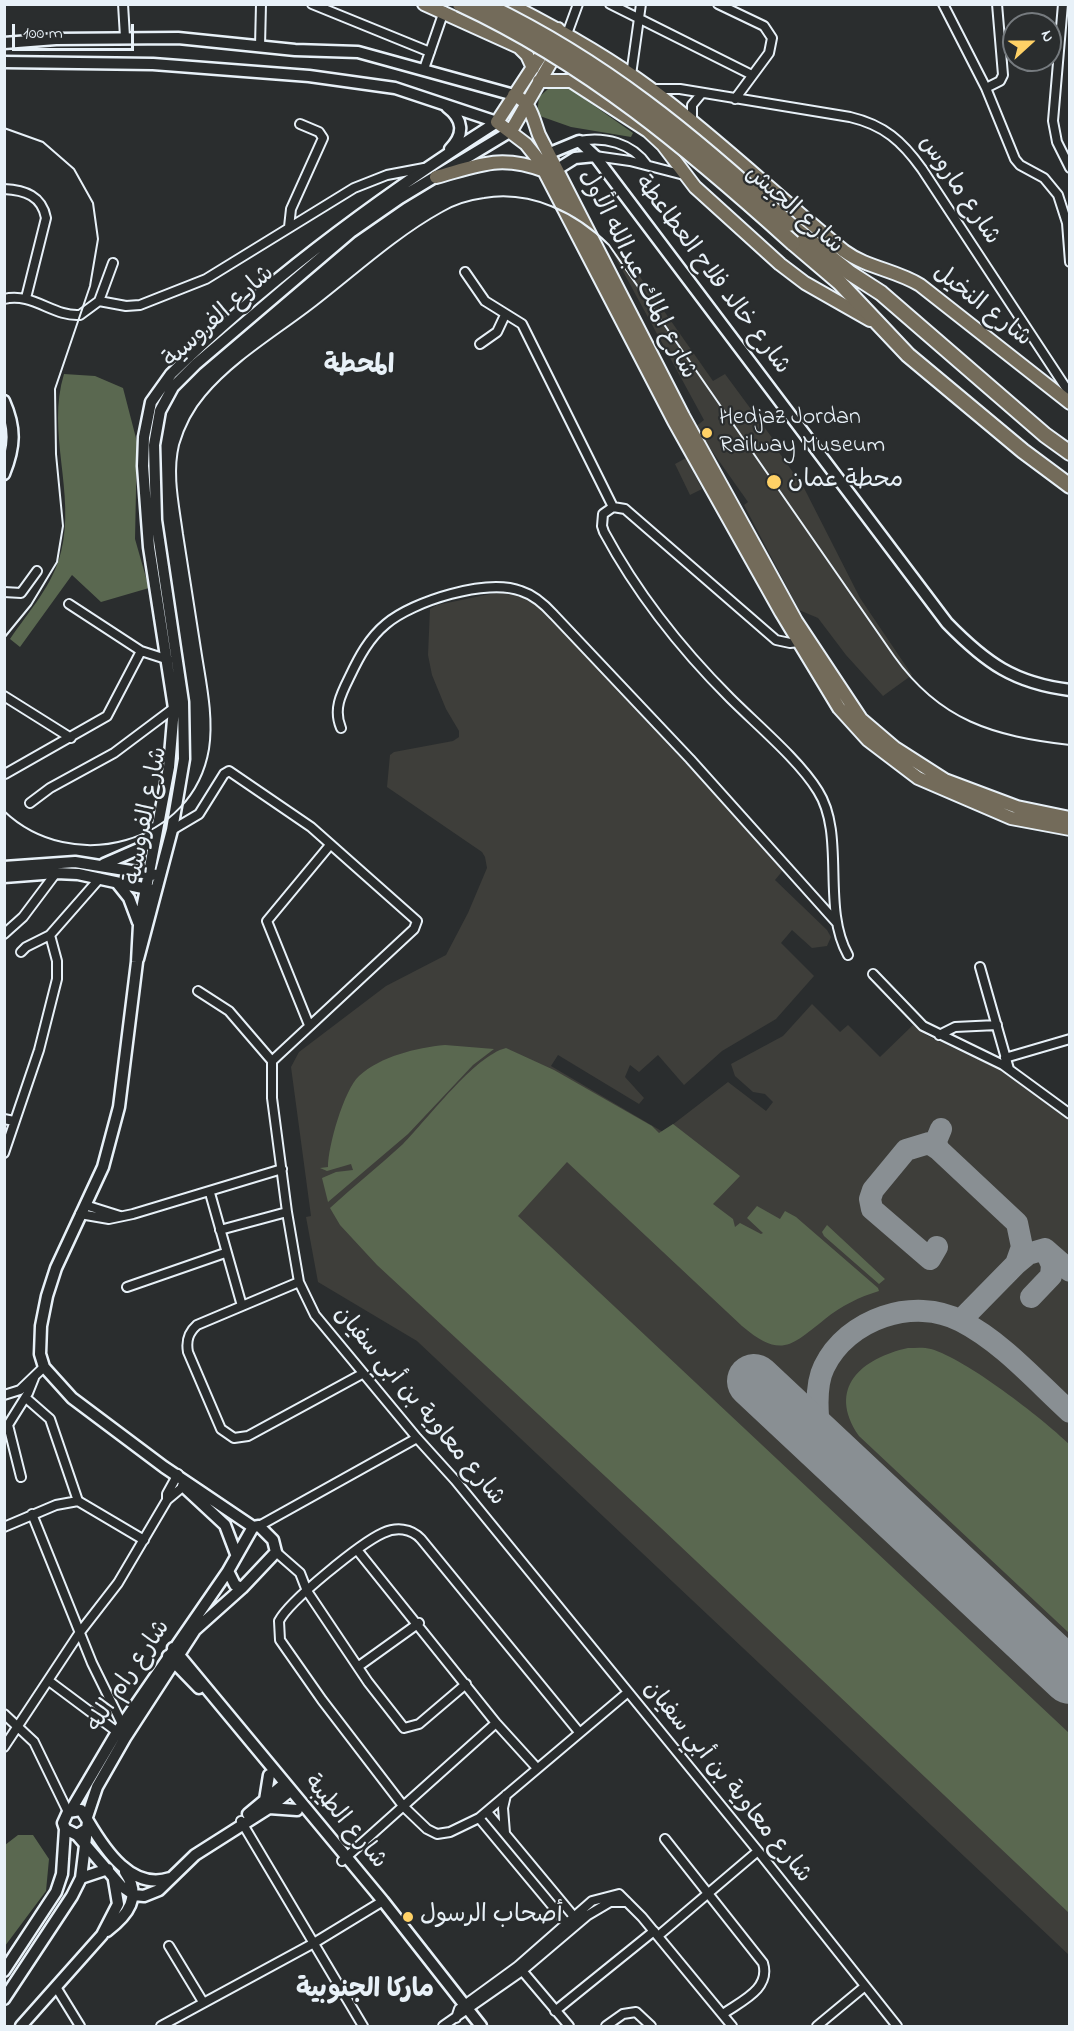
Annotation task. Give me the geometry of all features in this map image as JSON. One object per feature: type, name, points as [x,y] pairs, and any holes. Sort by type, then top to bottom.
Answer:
[{"type":"highway","name":"شارع الجيش","points":[[460,4],[544,48],[620,97],[691,152],[840,283],[908,355],[1006,437],[1070,486]]},
{"type":"highway","name":"شارع الجيش","points":[[484,4],[541,32],[626,86],[735,174],[789,224],[850,273],[881,293],[1030,423],[1070,453]]},
{"type":"highway","points":[[850,273],[858,260]]},
{"type":"main road","points":[[424,4],[519,47],[525,51],[533,68]]},
{"type":"main road","name":"شارع النخيل","points":[[509,4],[563,32],[632,75],[693,122],[840,248],[858,260],[904,276],[920,285],[1070,403]]},
{"type":"main road","name":"شارع الفروسية","points":[[44,1367],[39,1342],[47,1296],[110,1149],[119,1107],[137,962],[139,925],[172,830],[182,777],[184,738],[145,513],[144,436],[151,402],[171,374],[217,332],[344,225],[425,168],[497,122],[533,68],[563,32]]},
{"type":"main road","name":"شارع الفروسية","points":[[155,875],[174,708],[172,660],[153,476],[156,423],[167,396],[196,364],[351,232],[511,131],[563,32]]},
{"type":"main road","points":[[4,43],[124,37],[178,38],[358,52],[514,95],[526,102]]},
{"type":"main road","name":"شارع الملك عبدالله الأول","points":[[4,62],[153,64],[309,76],[394,88],[497,122],[511,131],[532,150],[545,171],[674,421],[803,640],[861,719],[919,765],[945,780],[994,800],[1070,818]]},
{"type":"main road","points":[[539,81],[572,81],[619,110],[656,138],[684,175],[780,264],[805,283],[850,307],[882,328]]},
{"type":"main road","points":[[439,160],[453,146],[461,132],[457,116],[442,102]]},
{"type":"main road","name":"شارع الملك عبدالله الأول","points":[[526,102],[683,416],[839,708],[868,740],[902,768],[944,791],[991,812],[1022,821],[1070,829]]},
{"type":"main road","points":[[550,153],[579,141]]},
{"type":"main road","name":"شارع خالد فلاح العطاعطة","points":[[579,141],[595,156],[614,191],[947,623],[1000,670],[1034,684],[1070,690]]},
{"type":"main road","points":[[558,168],[576,158],[595,156]]},
{"type":"main road","points":[[436,177],[497,161],[524,163],[545,171]]},
{"type":"main road","points":[[4,401],[14,442],[4,474]]},
{"type":"main road","points":[[100,865],[143,847],[162,809],[176,810]]},
{"type":"main road","points":[[4,867],[69,862],[155,875]]},
{"type":"main road","points":[[4,877],[56,873],[100,878],[151,890]]},
{"type":"main road","points":[[117,883],[129,898],[139,925]]},
{"type":"main road","name":"شارع الفروسية","points":[[137,962],[142,951],[151,890]]},
{"type":"main road","points":[[44,1367],[72,1398],[181,1480],[256,1526],[273,1540],[276,1552]]},
{"type":"main road","points":[[181,1480],[225,1525],[236,1554]]},
{"type":"main road","name":"شارع رام الله","points":[[70,1811],[121,1731],[174,1655],[228,1571],[236,1554],[256,1526]]},
{"type":"main road","name":"شارع رام الله","points":[[174,1655],[203,1622],[243,1588],[276,1552]]},
{"type":"main road","points":[[228,1571],[235,1585],[243,1588]]},
{"type":"main road","name":"شارع الطيبة","points":[[174,1655],[225,1716],[269,1775],[284,1790],[297,1810],[345,1859]]},
{"type":"main road","name":"شارع الطيبة","points":[[174,1655],[284,1790],[345,1859],[473,2026]]},
{"type":"main road","name":"شارع رام الله","points":[[4,1999],[72,1896],[81,1878],[85,1844],[84,1826],[121,1731]]},
{"type":"main road","points":[[267,1804],[269,1775]]},
{"type":"main road","points":[[85,1844],[134,1895],[144,1896],[159,1890],[195,1855],[284,1790]]},
{"type":"main road","points":[[267,1804],[297,1810]]},
{"type":"main road","points":[[6,1965],[56,1892],[62,1874],[65,1829],[63,1823],[70,1811],[81,1810],[84,1826],[119,1863],[132,1882],[133,1903],[122,1919],[102,1935],[21,2026]]},
{"type":"main road","points":[[65,1829],[84,1826]]},
{"type":"main road","points":[[119,1863],[144,1881],[160,1882],[174,1877]]},
{"type":"main road","points":[[81,1878],[111,1873]]},
{"type":"main road","points":[[102,1935],[118,1904],[111,1873]]},
{"type":"main road","name":"شارع الطيبة","points":[[463,2011],[481,2026]]},
{"type":"street","points":[[123,4],[124,37]]},
{"type":"street","points":[[260,46],[261,4]]},
{"type":"street","points":[[312,4],[430,52]]},
{"type":"street","name":"شارع الفروسية","points":[[563,32],[578,4]]},
{"type":"street","points":[[610,4],[752,75]]},
{"type":"street","points":[[632,75],[641,4]]},
{"type":"street","points":[[718,4],[759,24],[771,33],[771,48],[735,99]]},
{"type":"street","points":[[943,4],[986,88],[1015,159],[1044,178],[1058,195],[1067,223],[1070,262]]},
{"type":"street","points":[[986,88],[1000,81],[1003,75],[997,4]]},
{"type":"street","points":[[1063,4],[1053,121],[1057,142],[1070,168]]},
{"type":"street","points":[[424,69],[444,12]]},
{"type":"street","name":"شارع ماروس","points":[[651,89],[702,93],[868,121],[897,137],[922,169],[1070,394]]},
{"type":"street","points":[[693,122],[692,105],[702,93]]},
{"type":"street","points":[[289,227],[291,209],[323,138],[319,132],[300,124]]},
{"type":"street","points":[[579,141],[600,139],[627,146],[638,153],[647,165]]},
{"type":"street","points":[[595,156],[647,165],[684,175]]},
{"type":"street","points":[[99,301],[126,306],[145,304],[206,279],[354,189],[387,175],[425,168]]},
{"type":"street","points":[[4,189],[26,192],[39,201],[46,218],[26,298]]},
{"type":"street","points":[[4,299],[26,298],[75,316],[85,314],[99,301],[113,263]]},
{"type":"street","points":[[465,272],[485,301],[522,324],[613,507],[630,513],[776,640],[790,644],[803,640]]},
{"type":"street","points":[[480,344],[497,332],[505,315]]},
{"type":"street","points":[[1048,386],[1055,382],[1057,374]]},
{"type":"street","points":[[613,507],[603,514],[602,526],[652,611],[709,677],[818,790],[828,817],[837,923],[848,955]]},
{"type":"street","points":[[4,592],[21,593],[38,571]]},
{"type":"street","points":[[341,728],[337,708],[341,695],[363,651],[387,623],[413,607],[441,598],[495,588],[520,590],[546,607],[576,638],[690,759],[837,923]]},
{"type":"street","points":[[69,604],[141,651],[172,660]]},
{"type":"street","points":[[5,774],[107,716],[141,651]]},
{"type":"street","points":[[4,696],[71,738]]},
{"type":"street","points":[[30,803],[51,788],[114,753],[174,708]]},
{"type":"street","points":[[172,830],[199,814],[224,774],[230,771],[290,810],[417,921],[417,924],[272,1061],[229,1011],[198,991]]},
{"type":"street","points":[[309,1024],[267,921],[330,845]]},
{"type":"street","points":[[4,934],[23,917],[56,873]]},
{"type":"street","points":[[21,952],[50,935],[100,878]]},
{"type":"street","points":[[4,1153],[39,1050],[57,978],[57,961],[50,935]]},
{"type":"street","points":[[980,967],[1009,1069]]},
{"type":"street","points":[[873,974],[916,1020],[939,1035],[1009,1069],[1070,1114]]},
{"type":"street","points":[[939,1035],[955,1027],[997,1025]]},
{"type":"street","points":[[1005,1058],[1070,1039]]},
{"type":"street","name":"شارع معاوية بن أبي سفيان","points":[[272,1061],[272,1098],[287,1212],[299,1282],[315,1315],[362,1374],[455,1480],[758,1851],[897,2026]]},
{"type":"street","points":[[4,1119],[14,1121]]},
{"type":"street","points":[[83,1210],[120,1216],[210,1193],[282,1169]]},
{"type":"street","points":[[210,1193],[225,1253],[242,1306]]},
{"type":"street","points":[[220,1230],[287,1212]]},
{"type":"street","points":[[127,1287],[225,1253]]},
{"type":"street","points":[[299,1282],[197,1325],[191,1330],[187,1344],[188,1352],[221,1429],[230,1436],[248,1436],[362,1374]]},
{"type":"street","points":[[4,1395],[20,1390],[44,1367]]},
{"type":"street","points":[[21,1477],[8,1443],[8,1423],[26,1398],[34,1378]]},
{"type":"street","points":[[26,1398],[50,1419],[78,1501]]},
{"type":"street","points":[[256,1526],[417,1438]]},
{"type":"street","points":[[4,1747],[80,1632],[118,1583],[181,1480]]},
{"type":"street","points":[[4,1527],[71,1500],[78,1501],[144,1540]]},
{"type":"street","points":[[32,1514],[121,1731]]},
{"type":"street","points":[[579,1732],[417,1534],[411,1530],[382,1533],[307,1591],[281,1616],[278,1628],[280,1640],[404,1807],[427,1829],[437,1834],[450,1832],[479,1818],[536,1767],[627,1693]]},
{"type":"street","points":[[358,1551],[496,1723],[536,1767]]},
{"type":"street","points":[[276,1552],[300,1573],[307,1591],[404,1728],[418,1724],[466,1684]]},
{"type":"street","points":[[359,1666],[418,1623]]},
{"type":"street","points":[[49,1681],[121,1731]]},
{"type":"street","points":[[4,1714],[18,1726],[39,1751],[70,1811]]},
{"type":"street","points":[[345,1859],[496,1723]]},
{"type":"street","points":[[505,1835],[503,1808],[506,1795]]},
{"type":"street","points":[[487,1812],[576,1919]]},
{"type":"street","points":[[479,1818],[569,1926]]},
{"type":"street","points":[[239,1824],[363,2026]]},
{"type":"street","points":[[665,1839],[763,1963],[765,1971],[762,1985],[723,2014]]},
{"type":"street","points":[[555,2011],[708,1894],[758,1851]]},
{"type":"street","points":[[443,2026],[520,1969],[576,1919],[616,1900],[627,1902],[732,2026]]},
{"type":"street","points":[[161,2026],[314,1943],[380,1903]]},
{"type":"street","points":[[168,1946],[202,2002]]},
{"type":"street","points":[[520,1969],[568,2026]]},
{"type":"street","points":[[56,1987],[80,2026]]},
{"type":"street","points":[[817,2026],[864,1987]]},
{"type":"street","points":[[606,2026],[628,2012],[636,2012],[651,2026]]},
{"type":"shaded area","points":[[622,251],[713,381],[725,374],[773,439],[771,441],[804,488],[860,598],[912,675],[883,696],[846,655],[818,618],[799,610],[744,505],[748,502],[695,427],[704,420],[614,255]]},
{"type":"shaded area","points":[[686,458],[702,489],[690,495],[675,464]]},
{"type":"shaded area","points":[[505,591],[522,595],[547,613],[695,769],[784,869],[775,880],[827,930],[831,937],[827,946],[812,948],[792,930],[781,943],[814,976],[776,1019],[722,1051],[684,1085],[658,1055],[639,1072],[630,1065],[625,1077],[644,1098],[639,1104],[558,1055],[551,1066],[663,1132],[728,1082],[766,1111],[773,1102],[765,1094],[753,1092],[735,1076],[731,1064],[783,1036],[812,1004],[840,1032],[848,1025],[880,1057],[913,1025],[928,1036],[1001,1070],[1069,1120],[1069,1955],[417,1341],[318,1282],[306,1217],[311,1216],[291,1067],[299,1052],[386,986],[446,955],[468,913],[487,868],[485,857],[482,852],[387,787],[390,755],[394,752],[453,741],[459,737],[459,731],[446,709],[432,675],[428,655],[430,609],[437,605]]},
{"type":"green space","points":[[566,86],[633,133],[631,137],[571,127],[537,115],[539,97],[548,89]]},
{"type":"green space","points":[[64,374],[95,376],[123,388],[137,442],[135,539],[149,588],[101,602],[72,575],[20,647],[10,639],[52,576],[61,552],[65,530],[64,485],[58,418],[59,396]]},
{"type":"green space","points":[[445,1045],[494,1049],[473,1065],[408,1134],[328,1202],[322,1178],[336,1172],[353,1170],[351,1164],[327,1171],[320,1168],[328,1167],[338,1119],[353,1083],[368,1069],[388,1058],[422,1048]]},
{"type":"green space","points":[[506,1048],[554,1070],[652,1126],[659,1133],[673,1124],[740,1176],[713,1204],[733,1219],[735,1227],[740,1223],[761,1234],[763,1233],[747,1218],[757,1206],[780,1219],[785,1211],[796,1217],[878,1288],[879,1291],[837,1310],[794,1342],[776,1345],[767,1343],[742,1326],[567,1162],[518,1216],[1069,1733],[1069,1913],[660,1527],[377,1265],[340,1225],[330,1208],[403,1144],[466,1075],[493,1053]]},
{"type":"green space","points":[[827,1225],[885,1279],[879,1284],[824,1236],[822,1232]]},
{"type":"green space","points":[[908,1348],[931,1349],[964,1364],[1023,1405],[1069,1444],[1069,1633],[859,1436],[850,1419],[846,1403],[848,1390],[854,1378],[876,1359]]},
{"type":"green space","points":[[18,1835],[33,1835],[49,1859],[46,1891],[5,1946],[5,1845]]},
{"type":"taxiway","points":[[941,1129],[936,1141],[938,1149],[1017,1223],[1022,1247],[1016,1264],[961,1320]]},
{"type":"taxiway","points":[[937,1247],[930,1259],[872,1209],[870,1199],[873,1190],[906,1150],[929,1143],[938,1149]]},
{"type":"taxiway","points":[[1016,1264],[1028,1254],[1045,1249],[1070,1271]]},
{"type":"taxiway","points":[[1031,1297],[1051,1276],[1052,1265],[1045,1249]]},
{"type":"taxiway","points":[[836,1458],[818,1416],[819,1385],[824,1367],[848,1336],[865,1325],[903,1312],[923,1311],[943,1314],[961,1321],[991,1340],[1070,1412]]},
{"type":"runway","points":[[754,1381],[1070,1677]]},
{"type":"railway","points":[[4,128],[43,142],[74,169],[93,203],[98,239],[90,286],[55,389],[56,454],[63,526],[57,562],[31,605],[4,638]]},
{"type":"railway","points":[[4,811],[32,831],[62,842],[95,845],[126,840],[155,828],[180,808],[198,782],[209,749],[211,724],[176,478],[179,445],[189,419],[205,396],[230,371],[409,233],[457,205],[502,196],[519,197],[552,206],[583,223],[609,245],[894,656],[930,696],[970,721],[993,730],[1070,745]]},
{"type":"place","name":"Hedjaz Jordan Railway Museum","points":[[707,433]]},
{"type":"place","name":"محطة عمان","points":[[774,482]]},
{"type":"place","name":"أصحاب الرسول","points":[[408,1917]]},
{"type":"district","name":"المحطة","points":[[359,368]]},
{"type":"district","name":"ماركا الجنوبية","points":[[365,1992]]}]
